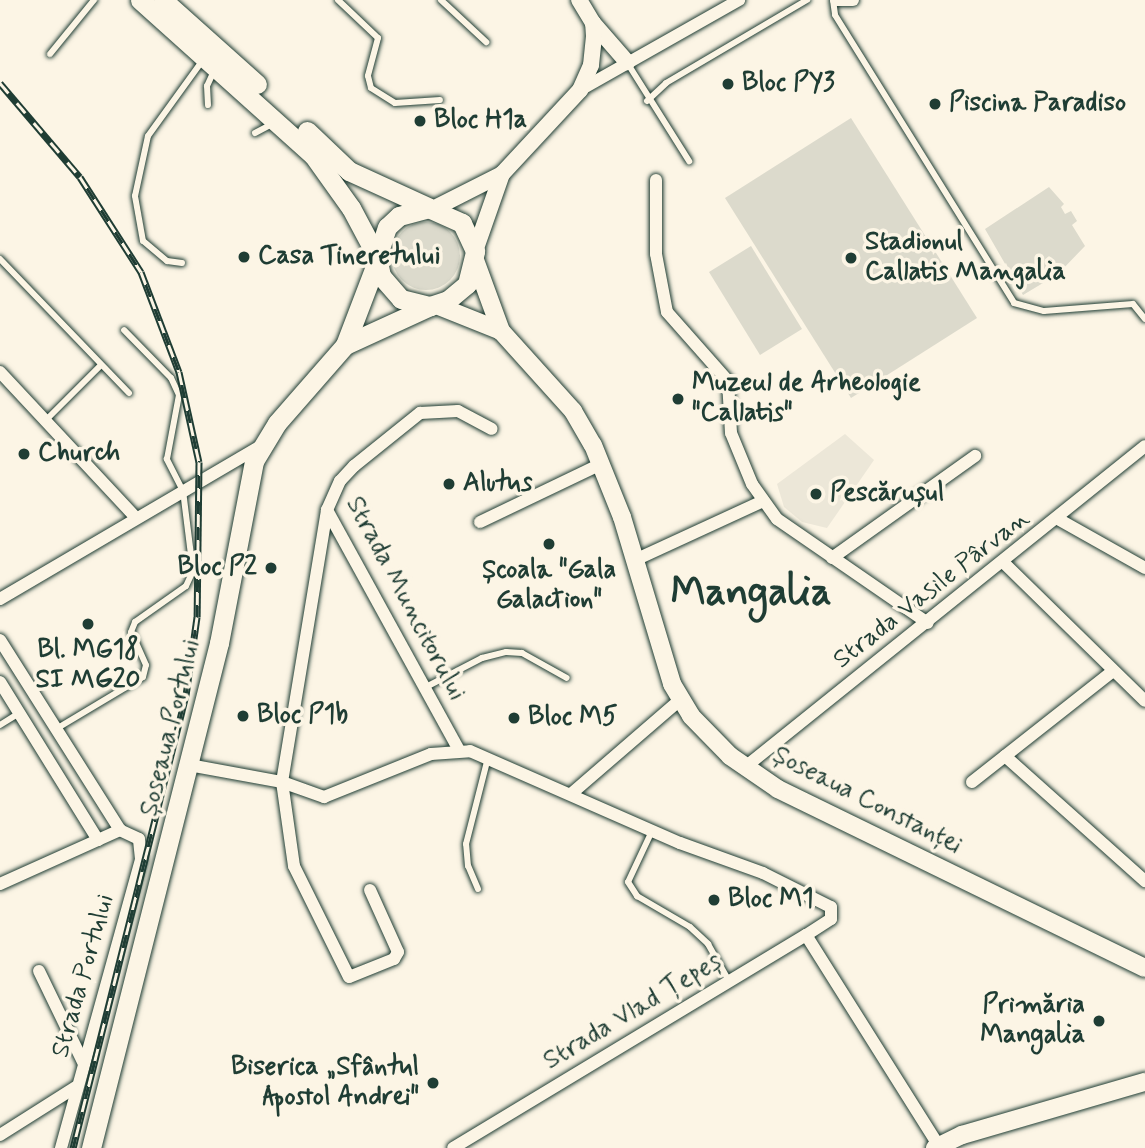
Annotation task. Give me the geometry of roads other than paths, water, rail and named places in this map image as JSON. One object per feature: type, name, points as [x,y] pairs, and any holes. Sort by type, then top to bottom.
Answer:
[{"type":"main road","points":[[140,0],[278,120],[337,185],[377,259],[381,276],[395,294],[415,304],[433,305],[467,284],[475,256],[462,223],[349,171],[163,0]]},
{"type":"main road","points":[[377,259],[387,227],[413,209],[432,208]]},
{"type":"main road","name":"Șoseaua Constanței","points":[[475,256],[501,331],[573,411],[601,464],[635,560],[666,669],[680,700],[744,768],[778,789],[1145,968]]},
{"type":"main road","name":"Șoseaua Portului","points":[[91,1148],[219,643],[249,477],[261,446],[345,345],[377,259]]},
{"type":"main road","name":"Șoseaua Portului","points":[[345,345],[433,305]]},
{"type":"main road","name":"Șoseaua Constanței","points":[[433,305],[501,331]]},
{"type":"main road","points":[[937,1147],[962,1135],[1145,1082]]},
{"type":"street","points":[[579,0],[593,23],[627,62]]},
{"type":"street","points":[[432,208],[502,173],[580,90],[739,0]]},
{"type":"street","points":[[834,0],[853,0]]},
{"type":"street","points":[[580,90],[591,65],[593,23]]},
{"type":"street","points":[[475,256],[502,173]]},
{"type":"street","points":[[656,180],[656,254],[667,312],[728,381],[730,433],[763,501],[777,519],[928,623]]},
{"type":"street","points":[[0,372],[136,518]]},
{"type":"street","name":"Strada Muncitorului","points":[[459,750],[327,510],[340,481],[354,466],[420,413],[458,411],[492,429]]},
{"type":"street","points":[[0,599],[261,446]]},
{"type":"street","name":"Strada Vasile Pârvan","points":[[744,768],[1004,563],[1145,446]]},
{"type":"street","points":[[832,558],[975,456]]},
{"type":"street","points":[[480,522],[601,464]]},
{"type":"street","points":[[635,560],[763,501]]},
{"type":"street","points":[[327,510],[282,782],[293,866],[349,977],[394,958],[398,952],[370,890]]},
{"type":"street","points":[[1058,519],[1145,568]]},
{"type":"street","points":[[1004,563],[1145,701]]},
{"type":"street","points":[[0,640],[120,830],[0,884]]},
{"type":"street","points":[[972,782],[1113,671]]},
{"type":"street","points":[[0,682],[98,840]]},
{"type":"street","points":[[571,794],[680,700]]},
{"type":"street","points":[[189,765],[282,782],[324,797],[431,754],[459,750],[488,758],[652,831]]},
{"type":"street","points":[[1004,756],[1145,881]]},
{"type":"street","name":"Strada Portului","points":[[61,1148],[83,1062],[100,1018],[141,859],[139,839],[120,830]]},
{"type":"street","name":"Strada Vlad Țepeș","points":[[453,1148],[471,1143],[831,919],[833,912],[763,873],[652,831]]},
{"type":"street","points":[[806,935],[937,1147]]},
{"type":"street","points":[[39,971],[83,1062]]},
{"type":"street","points":[[0,1135],[76,1087]]},
{"type":"lane","points":[[50,54],[94,0]]},
{"type":"lane","points":[[338,0],[377,38],[368,76],[371,88],[396,103],[440,100]]},
{"type":"lane","points":[[441,0],[486,42]]},
{"type":"lane","points":[[647,100],[666,83],[807,0]]},
{"type":"lane","points":[[834,0],[835,15],[1014,303],[1044,311],[1133,304],[1145,319]]},
{"type":"lane","points":[[208,105],[207,86],[211,62]]},
{"type":"lane","points":[[182,263],[167,261],[143,241],[135,196],[148,136],[211,62]]},
{"type":"lane","points":[[627,62],[647,100],[689,161]]},
{"type":"lane","points":[[255,133],[278,120]]},
{"type":"lane","points":[[0,259],[129,393]]},
{"type":"lane","points":[[56,729],[146,672],[133,641],[135,622],[186,586],[193,571],[183,491],[167,458],[179,395],[176,385],[124,330]]},
{"type":"lane","points":[[45,421],[101,365]]},
{"type":"lane","points":[[425,687],[482,658],[506,652],[522,653],[567,678]]},
{"type":"lane","points":[[0,725],[19,713]]},
{"type":"lane","points":[[478,890],[468,866],[466,844],[470,813],[488,758]]},
{"type":"lane","points":[[652,831],[628,883],[652,907],[690,927],[708,944],[729,981]]},
{"type":"railway","points":[[0,83],[80,177],[141,272],[179,372],[199,462],[197,617],[186,695],[73,1148]]},
{"type":"place","name":"Bloc PY3","points":[[728,84]]},
{"type":"place","name":"Piscina Paradiso","points":[[935,104]]},
{"type":"place","name":"Bloc H1a","points":[[420,121]]},
{"type":"place","name":"Casa Tineretului","points":[[244,257]]},
{"type":"place","name":"Stadionul Callatis Mangalia","points":[[851,258]]},
{"type":"place","name":"Muzeul de Arheologie \"Callatis\"","points":[[678,399]]},
{"type":"place","name":"Church","points":[[24,454]]},
{"type":"place","name":"Alutus","points":[[449,484]]},
{"type":"place","name":"Pescărușul","points":[[816,494]]},
{"type":"place","name":"Școala \"Gala Galaction\"","points":[[549,544]]},
{"type":"place","name":"Bloc P2","points":[[271,568]]},
{"type":"place","name":"Bl. MG18 SI MG20","points":[[88,624]]},
{"type":"place","name":"Bloc P1b","points":[[243,716]]},
{"type":"place","name":"Bloc M5","points":[[514,718]]},
{"type":"place","name":"Bloc M1","points":[[714,900]]},
{"type":"place","name":"Primăria Mangalia","points":[[1099,1021]]},
{"type":"place","name":"Biserica „Sfântul Apostol Andrei\"","points":[[433,1083]]},
{"type":"district","name":"Mangalia","points":[[751,593]]}]
